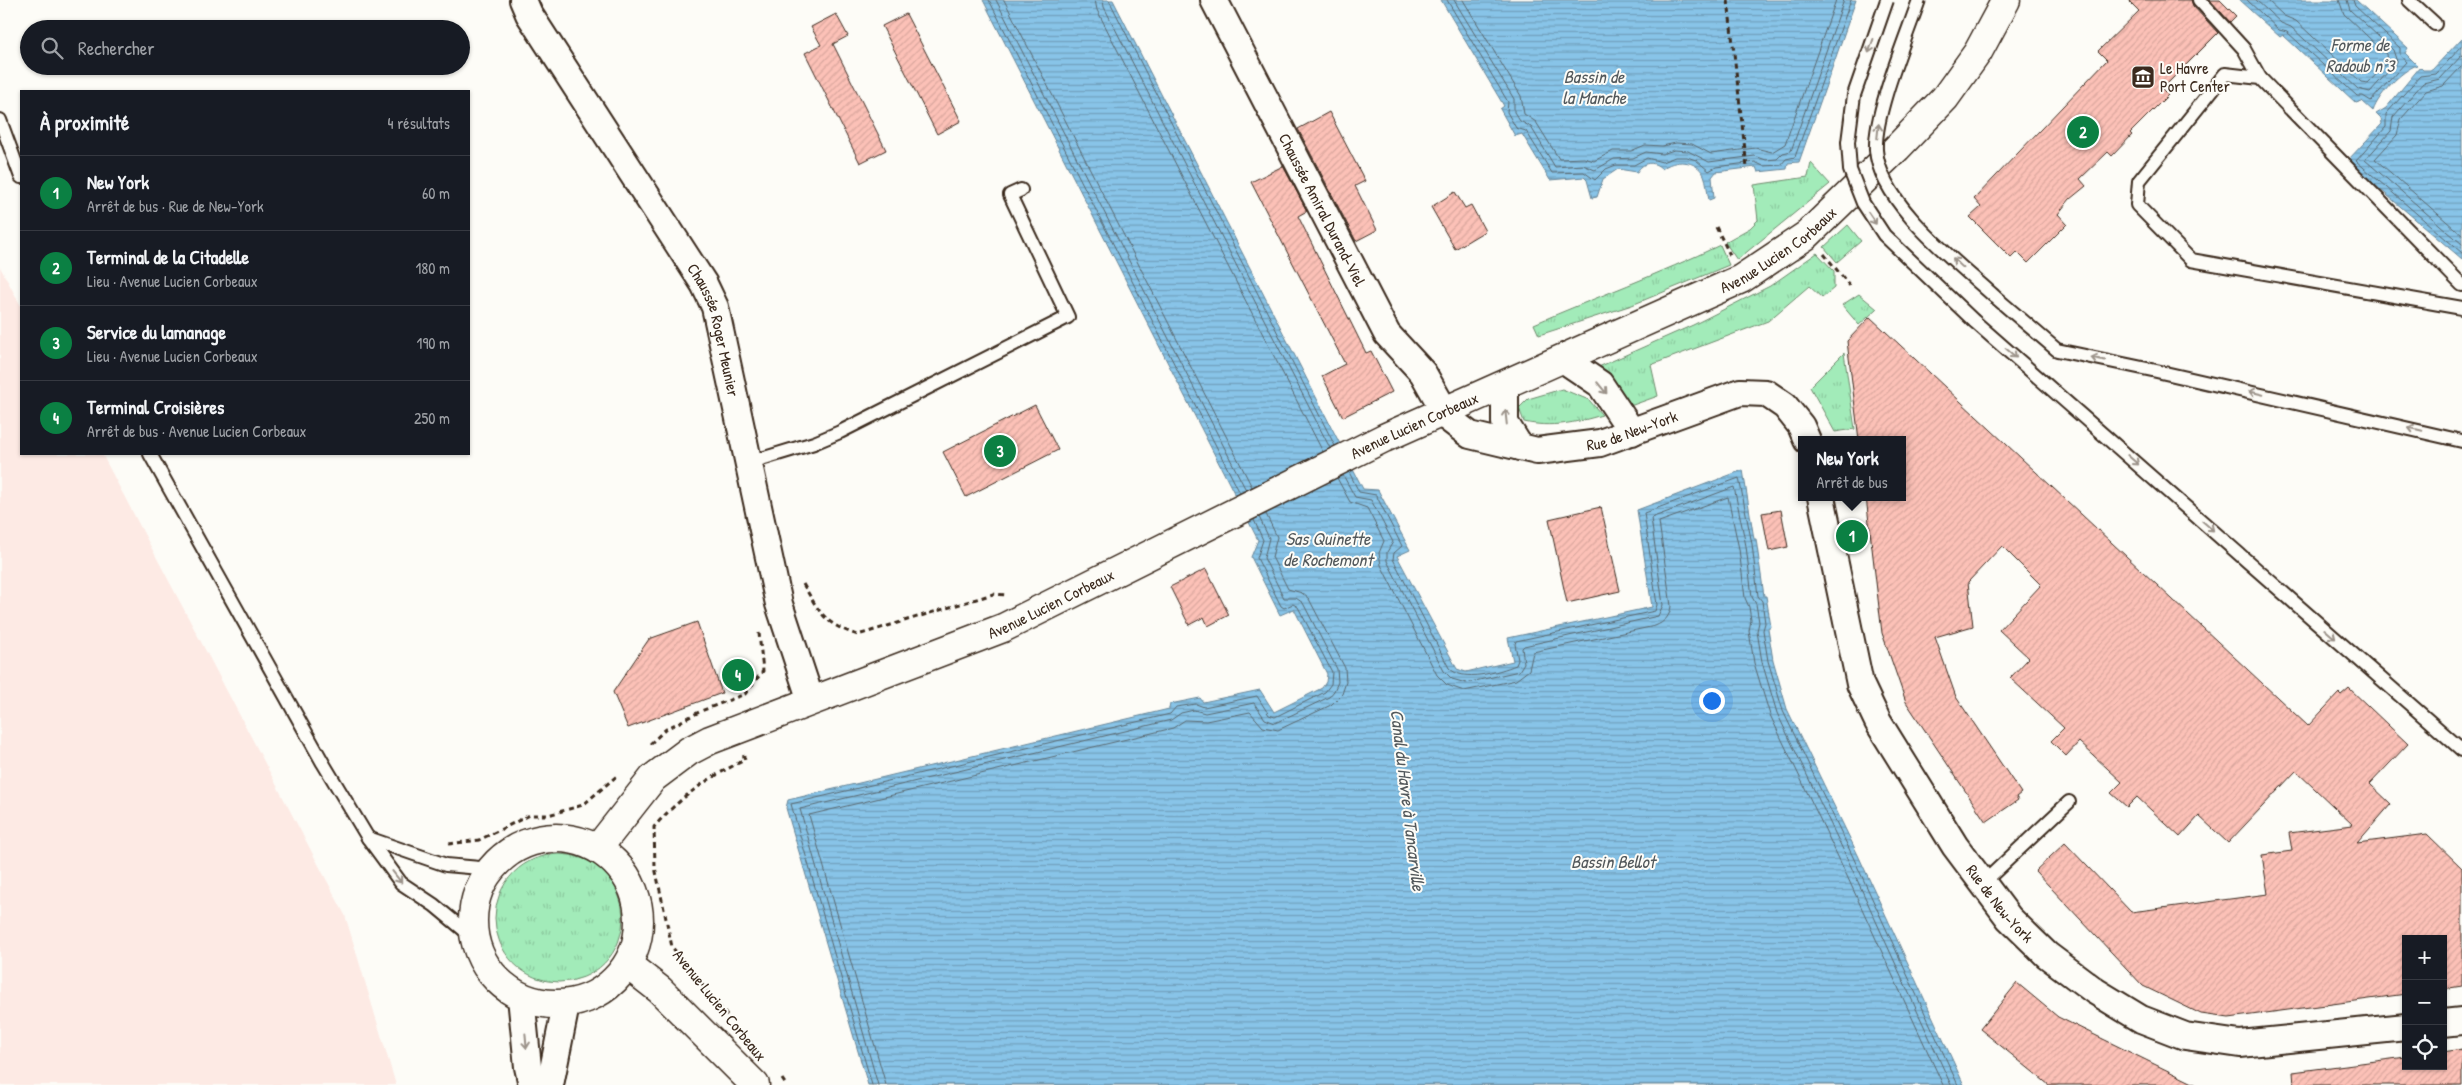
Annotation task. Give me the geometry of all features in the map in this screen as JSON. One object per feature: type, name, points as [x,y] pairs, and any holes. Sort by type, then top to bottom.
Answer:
[{"type":"main road","name":"Avenue Lucien Corbeaux","points":[[598,848],[654,778],[689,751],[732,731],[1003,628],[1443,410],[1741,280],[1807,235],[1897,148],[1945,98],[1978,52],[2006,0]]},
{"type":"main road","points":[[552,838],[576,840],[598,848],[618,865],[633,888],[640,914],[638,940],[628,965],[616,980],[601,992],[584,1000],[566,1005],[543,1004],[521,997],[505,987],[491,974],[481,958],[475,939],[473,921],[475,902],[481,885],[491,869],[508,853],[536,840],[552,838]]},
{"type":"main road","name":"Avenue Lucien Corbeaux","points":[[628,965],[660,990],[754,1085]]},
{"type":"street","name":"Chaussée Roger Meunier","points":[[523,0],[529,14],[704,284],[715,307],[779,604],[811,701]]},
{"type":"street","name":"Chaussée Amiral Durand-Viel","points":[[1214,0],[1387,334],[1423,373],[1443,410]]},
{"type":"street","points":[[1563,359],[1600,384],[1632,432]]},
{"type":"street","points":[[1505,384],[1505,423],[1520,447]]},
{"type":"street","name":"Rue de New-York","points":[[1443,410],[1449,419],[1470,435],[1537,451],[1600,443],[1740,392],[1766,393],[1785,406],[1801,426],[1805,436]]},
{"type":"street","name":"Rue de New-York","points":[[1822,501],[1860,684],[1878,722],[1956,846],[2009,918],[2047,955],[2094,991],[2141,1019],[2185,1036],[2240,1044],[2402,1027]]},
{"type":"street","points":[[521,997],[528,1067],[532,1085]]},
{"type":"street","points":[[550,1085],[566,1005]]},
{"type":"street","points":[[2447,1023],[2462,1022]]},
{"type":"lane","points":[[1888,0],[1854,95],[1848,142],[1850,170],[1863,203],[1884,235],[1974,321],[2462,750]]},
{"type":"lane","points":[[1919,0],[1878,124],[1876,151],[1885,182],[1910,218],[1994,296],[2058,350],[2172,374],[2462,441]]},
{"type":"lane","points":[[2199,0],[2244,49],[2260,78],[2462,284]]},
{"type":"lane","points":[[2409,0],[2435,24]]},
{"type":"lane","points":[[2260,78],[2224,74],[2139,181],[2137,206],[2191,260],[2462,308]]},
{"type":"lane","points":[[0,120],[20,174]]},
{"type":"lane","points":[[748,462],[814,443],[840,432],[1068,317],[1010,195],[1020,190]]},
{"type":"lane","points":[[151,455],[323,763],[368,838],[401,883],[434,905],[475,939]]},
{"type":"lane","points":[[1983,883],[2069,802]]},
{"type":"lane","points":[[368,838],[446,865],[491,869]]},
{"type":"path","points":[[1728,0],[1747,168]]},
{"type":"path","points":[[1716,227],[1722,242]]},
{"type":"path","points":[[1835,266],[1850,286]]},
{"type":"path","points":[[802,582],[820,613],[838,629],[858,636],[993,594],[1012,596]]},
{"type":"path","points":[[645,749],[666,729],[700,711],[745,694],[763,671],[758,624]]},
{"type":"path","name":"Avenue Lucien Corbeaux","points":[[732,731],[745,760],[720,772],[671,806],[654,827],[653,853],[666,928],[672,947],[732,1022]]},
{"type":"path","points":[[447,844],[479,840],[530,815],[548,814],[583,806],[624,769]]},
{"type":"path","points":[[780,1078],[786,1085]]},
{"type":"shaded area","points":[[0,267],[20,304],[20,455],[103,455],[345,915],[396,1085],[0,1085]]},
{"type":"green space","points":[[1811,163],[1830,184],[1737,260],[1725,242],[1750,228],[1758,220],[1754,185],[1808,177]]},
{"type":"green space","points":[[1848,225],[1861,241],[1837,262],[1824,247]]},
{"type":"green space","points":[[1720,245],[1729,265],[1632,305],[1539,335],[1534,324]]},
{"type":"green space","points":[[1817,253],[1834,271],[1834,288],[1822,298],[1809,286],[1768,321],[1651,365],[1658,396],[1630,406],[1608,379],[1594,369],[1693,325],[1770,286]]},
{"type":"green space","points":[[1859,294],[1877,309],[1859,325],[1842,305]]},
{"type":"green space","points":[[1844,353],[1855,429],[1835,432],[1810,387]]},
{"type":"green space","points":[[1562,389],[1589,400],[1602,415],[1553,425],[1524,422],[1519,408],[1528,399]]},
{"type":"green space","points":[[559,854],[584,858],[605,872],[619,893],[623,918],[619,943],[605,964],[584,978],[559,982],[534,978],[513,964],[499,943],[495,918],[499,893],[513,872],[534,858]]},
{"type":"water","name":"Bassin Bellot","points":[[983,0],[1113,0],[1363,489],[1378,490],[1410,550],[1397,556],[1457,669],[1466,672],[1513,661],[1508,638],[1652,607],[1637,510],[1743,470],[1771,627],[1768,629],[1773,660],[1787,709],[1858,855],[1964,1085],[868,1085],[786,808],[788,800],[1169,709],[1170,704],[1200,698],[1203,702],[1260,690],[1274,712],[1322,688],[1326,682],[1327,674],[1294,609],[1280,615],[1251,557],[1258,540]]},
{"type":"water","name":"Bassin de la Manche","points":[[1441,0],[1856,0],[1799,162],[1788,163],[1787,169],[1758,172],[1756,167],[1716,172],[1712,177],[1714,198],[1709,200],[1704,175],[1696,166],[1685,162],[1672,163],[1662,169],[1655,164],[1648,163],[1637,172],[1618,169],[1603,179],[1597,197],[1592,198],[1587,180],[1584,177],[1550,180],[1522,134],[1515,136],[1500,109],[1504,106]]},
{"type":"water","name":"Forme de Radoub n°3","points":[[2239,0],[2356,0],[2408,48],[2405,53],[2417,65],[2404,72],[2391,84],[2380,97],[2373,111],[2362,101],[2356,103],[2283,35],[2280,37]]},
{"type":"water","points":[[2462,38],[2462,259],[2347,161],[2382,124],[2381,119],[2376,114],[2386,108],[2420,67],[2423,70],[2432,70]]},
{"type":"building","points":[[2128,0],[2191,0],[2193,6],[2218,33],[2162,89],[2168,95],[2130,133],[2132,135],[2112,156],[2108,152],[2080,179],[2086,186],[2070,199],[2058,214],[2067,224],[2028,263],[2017,252],[2011,258],[1970,217],[1981,207],[1974,199],[2107,60],[2098,51],[2139,11]]},
{"type":"building","points":[[2210,0],[2220,0],[2236,16],[2230,22]]},
{"type":"building","points":[[836,14],[848,36],[833,44],[886,150],[860,163],[805,53],[821,45],[811,27]]},
{"type":"building","points":[[906,14],[961,121],[937,134],[882,26]]},
{"type":"building","points":[[1329,112],[1365,181],[1355,186],[1377,230],[1356,241],[1298,129]]},
{"type":"building","points":[[1283,166],[1307,211],[1298,216],[1366,353],[1371,351],[1392,392],[1343,417],[1322,376],[1345,364],[1251,182]]},
{"type":"building","points":[[1455,192],[1465,208],[1471,205],[1485,231],[1455,249],[1431,207]]},
{"type":"building","points":[[1870,317],[2308,726],[2339,693],[2341,695],[2349,688],[2408,744],[2370,784],[2391,804],[2357,843],[2427,834],[2462,868],[2462,986],[2447,988],[2447,935],[2402,935],[2402,995],[2229,1018],[2201,1014],[2143,986],[2035,871],[2065,843],[2131,912],[2268,894],[2262,855],[2292,851],[2289,833],[2353,825],[2296,771],[2228,843],[2199,816],[2180,837],[2137,797],[2127,807],[2111,793],[2122,782],[2079,742],[2066,756],[2051,741],[2064,728],[2010,678],[2029,658],[1999,630],[2041,585],[2002,546],[1968,582],[1973,626],[1935,637],[1956,697],[2021,793],[2016,797],[2018,800],[1986,822],[1906,702],[1882,633],[1866,501],[1906,501],[1906,436],[1859,436],[1847,341]]},
{"type":"building","points":[[1035,405],[1058,450],[966,497],[943,452]]},
{"type":"building","points":[[1601,507],[1620,591],[1567,603],[1549,519]]},
{"type":"building","points":[[1781,510],[1788,547],[1769,551],[1762,513]]},
{"type":"building","points":[[1206,569],[1229,615],[1208,626],[1204,617],[1189,625],[1170,587]]},
{"type":"building","points":[[697,622],[722,693],[628,728],[613,692],[649,639]]},
{"type":"building","points":[[2017,983],[2058,1017],[2197,1085],[2049,1085],[1980,1029]]},
{"type":"building","points":[[2462,1049],[2462,1085],[2294,1085],[2293,1072],[2402,1058],[2402,1070],[2447,1070],[2447,1051]]},
{"type":"place","name":"Le Havre Port Center","points":[[2143,77]]},
{"type":"place","name":"Terminal de la Citadelle","points":[[2083,132]]},
{"type":"place","name":"Service du lamanage","points":[[1000,451]]},
{"type":"place","name":"New York","points":[[1852,536]]},
{"type":"place","name":"Terminal Croisières","points":[[738,675]]},
{"type":"water label","name":"Sas Quinette de Rochemont","points":[[1328,548]]},
{"type":"water label","name":"Canal du Havre à Tancarville","points":[[1408,800]]}]
